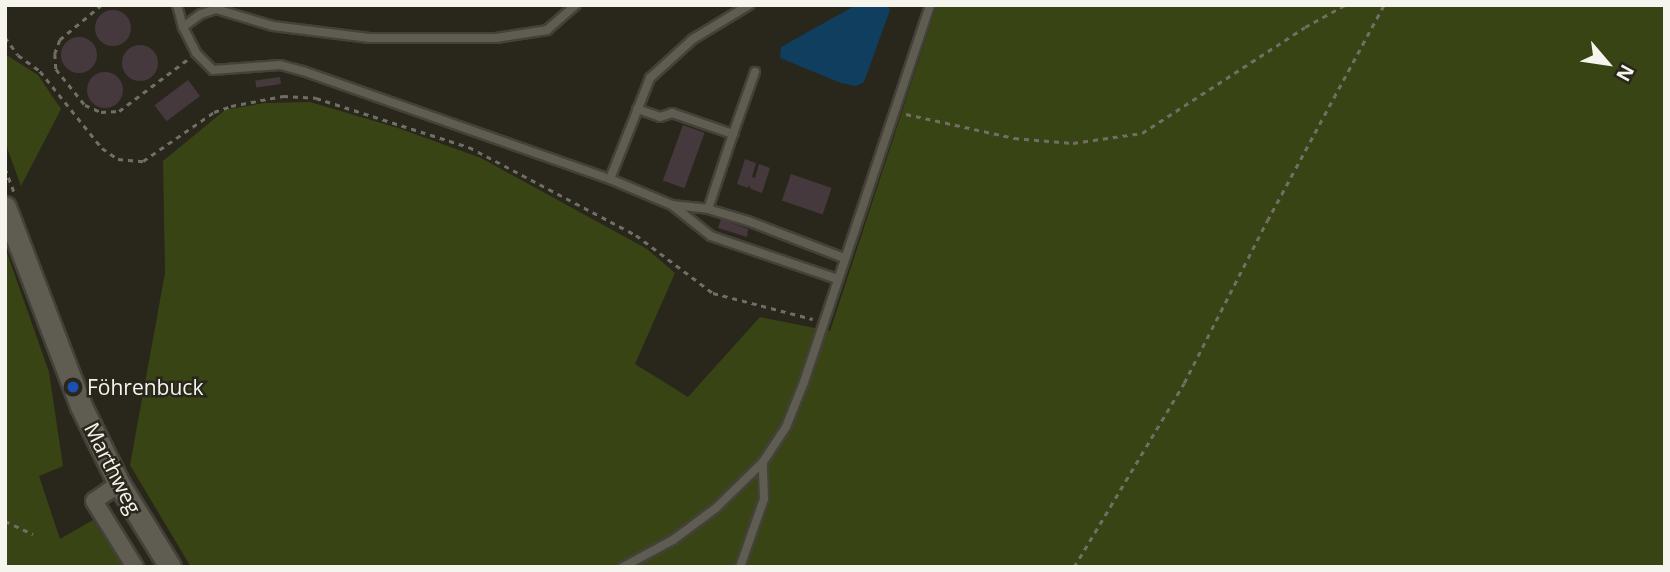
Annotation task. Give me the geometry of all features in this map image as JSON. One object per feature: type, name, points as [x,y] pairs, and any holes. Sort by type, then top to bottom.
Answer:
[{"type":"main road","name":"Marthweg","points":[[5,207],[81,406],[118,484],[170,567]]},
{"type":"street","points":[[118,484],[94,501],[135,567]]},
{"type":"lane","points":[[177,5],[183,27],[196,52],[213,70],[280,65],[303,71],[610,179],[672,205],[711,236],[837,279]]},
{"type":"lane","points":[[183,27],[201,14],[216,9],[272,26],[369,38],[496,38],[547,30],[576,5]]},
{"type":"lane","points":[[610,179],[650,78],[693,39],[749,5]]},
{"type":"lane","points":[[623,567],[684,532],[716,508],[763,462],[786,427],[930,5]]},
{"type":"lane","points":[[708,209],[755,72]]},
{"type":"lane","points":[[636,109],[660,117],[672,113],[733,134]]},
{"type":"lane","points":[[672,205],[708,209],[844,258]]},
{"type":"lane","points":[[740,567],[764,499],[763,462]]},
{"type":"path","points":[[102,5],[60,40],[55,54],[56,69],[85,105],[102,112],[118,111],[196,52]]},
{"type":"path","points":[[893,111],[1014,138],[1073,143],[1142,133],[1185,108],[1305,27],[1345,5]]},
{"type":"path","points":[[1074,567],[1184,383],[1267,221],[1384,5]]},
{"type":"path","points":[[5,37],[18,55],[40,71],[88,132],[111,156],[118,159],[143,161],[215,112],[231,106],[283,96],[316,98],[450,140],[489,157],[636,235],[713,293],[823,322]]},
{"type":"path","points":[[5,521],[33,534]]},
{"type":"green space","points":[[937,5],[1665,5],[1665,567],[191,567],[130,465],[165,273],[163,161],[225,110],[264,103],[310,102],[398,128],[481,158],[647,249],[675,273],[635,364],[688,397],[760,317],[830,331]]},
{"type":"green space","points":[[5,54],[38,75],[61,109],[21,186],[5,142]]},
{"type":"green space","points":[[5,247],[49,372],[63,466],[39,476],[60,539],[93,520],[123,567],[5,567]]},
{"type":"water","points":[[856,5],[888,5],[890,10],[864,82],[856,86],[841,83],[780,58],[781,47]]},
{"type":"building","points":[[113,10],[126,15],[131,28],[126,41],[113,46],[100,41],[95,28],[100,15]]},
{"type":"building","points":[[79,37],[92,42],[97,55],[92,68],[79,73],[66,68],[61,55],[66,42]]},
{"type":"building","points":[[140,45],[153,50],[158,63],[153,76],[140,81],[127,76],[122,63],[127,50]]},
{"type":"building","points":[[105,72],[118,77],[123,90],[118,103],[105,108],[92,103],[87,90],[92,77]]},
{"type":"building","points":[[280,77],[281,84],[256,87],[255,80]]},
{"type":"building","points":[[188,80],[200,96],[166,121],[154,105]]},
{"type":"building","points":[[683,125],[705,133],[684,188],[663,180]]},
{"type":"building","points":[[745,159],[756,163],[752,177],[755,178],[759,164],[770,168],[762,193],[751,189],[749,185],[748,188],[737,184]]},
{"type":"building","points":[[791,174],[832,188],[823,214],[782,200]]},
{"type":"building","points":[[721,219],[748,229],[747,237],[718,228]]},
{"type":"place","name":"Föhrenbuck","points":[[73,387]]}]
